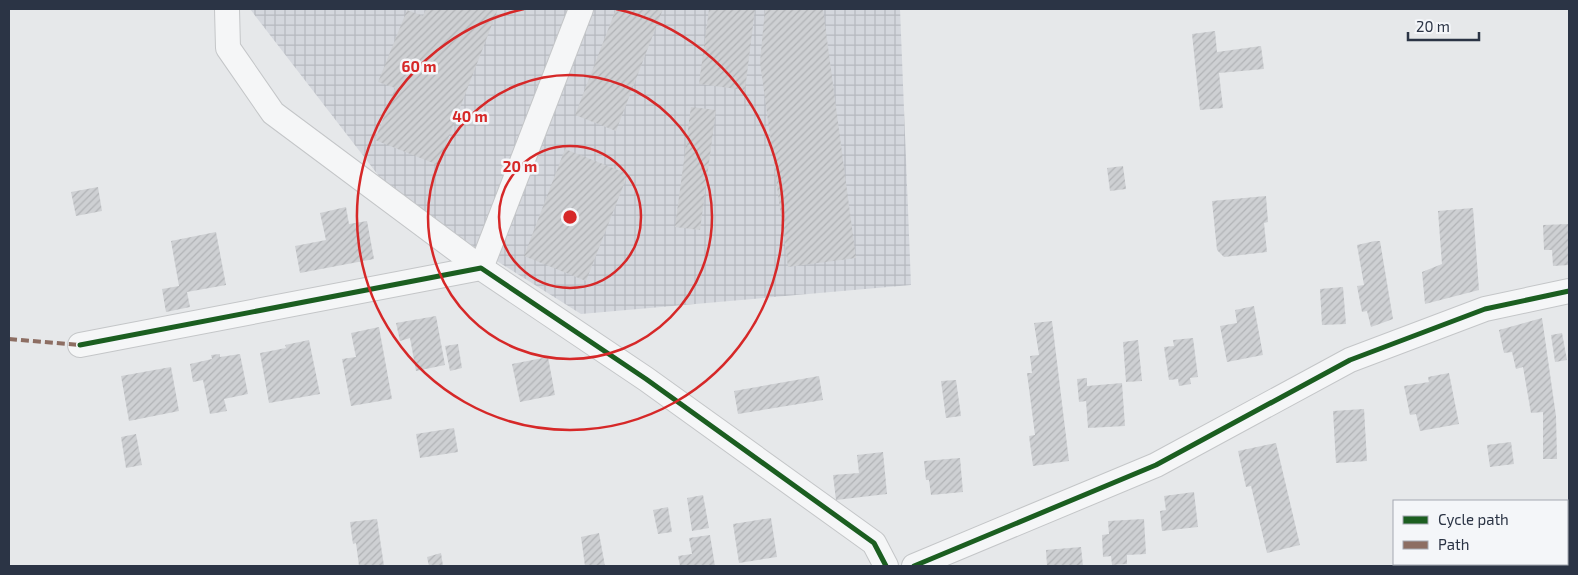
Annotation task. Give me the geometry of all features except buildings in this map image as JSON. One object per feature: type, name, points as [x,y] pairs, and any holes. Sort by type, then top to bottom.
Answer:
[{"type":"street","points":[[227,9],[228,48],[273,113],[481,268],[646,379],[874,543],[886,566]]},
{"type":"street","points":[[481,268],[581,9]]},
{"type":"street","points":[[80,345],[481,268]]},
{"type":"street","points":[[914,566],[1156,465],[1350,360],[1486,309],[1569,291]]},
{"type":"shaded area","points":[[250,9],[900,9],[911,285],[581,314],[395,197]]},
{"type":"marked path","points":[[9,339],[80,345]]},
{"type":"cycle path","points":[[80,345],[481,268],[646,379],[874,543],[886,566]]},
{"type":"cycle path","points":[[914,566],[1156,465],[1350,360],[1485,309],[1569,291]]}]
